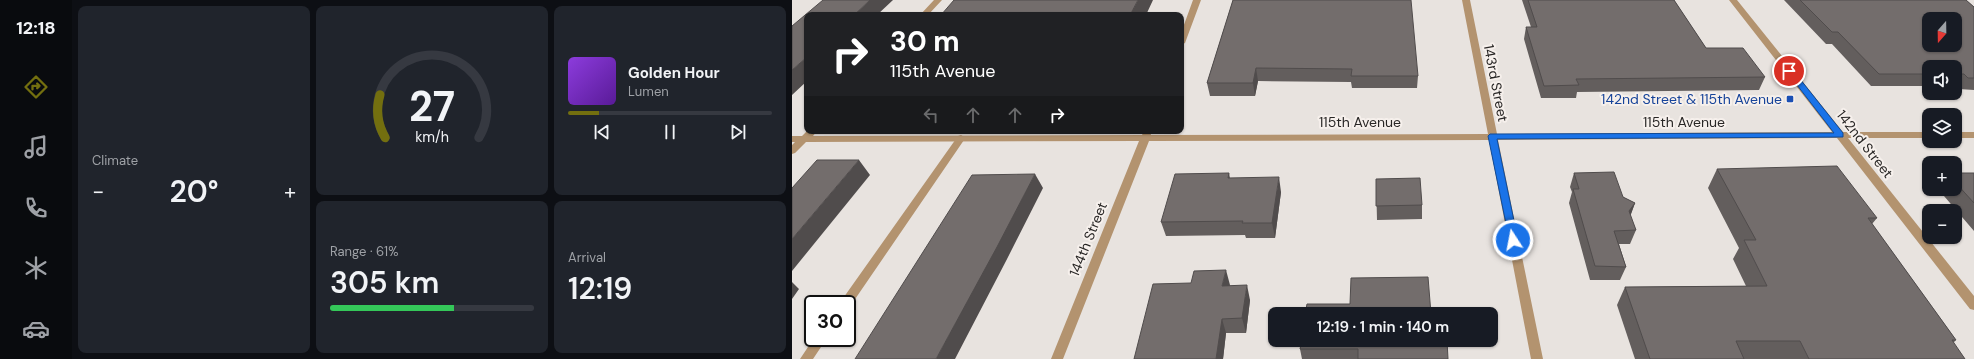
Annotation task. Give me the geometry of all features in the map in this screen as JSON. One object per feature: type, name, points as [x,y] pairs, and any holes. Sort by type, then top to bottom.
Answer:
[{"type":"street","points":[[927,12],[938,0]]},
{"type":"street","points":[[1184,35],[1197,0]]},
{"type":"street","name":"143rd Street","points":[[1466,0],[1537,359]]},
{"type":"street","name":"142nd Street","points":[[1733,0],[1974,305]]},
{"type":"street","points":[[792,152],[809,134]]},
{"type":"street","name":"115th Avenue","points":[[792,140],[1146,134],[1492,136],[1922,135]]},
{"type":"street","name":"144th Street","points":[[1057,359],[1146,134]]},
{"type":"street","points":[[1962,135],[1974,135]]},
{"type":"street","points":[[851,295],[961,138]]},
{"type":"street","points":[[806,359],[815,347]]},
{"type":"building","points":[[823,0],[870,0],[857,12],[809,12]]},
{"type":"building","points":[[954,0],[1138,0],[1132,12],[944,12]]},
{"type":"building","points":[[1233,0],[1411,0],[1418,76],[1351,76],[1352,69],[1256,68],[1253,83],[1207,83]]},
{"type":"building","points":[[1528,0],[1674,0],[1706,48],[1743,48],[1765,77],[1576,79],[1579,85],[1544,86],[1526,27],[1537,27]]},
{"type":"building","points":[[1800,0],[1966,0],[1974,7],[1974,78],[1968,78],[1962,74],[1962,60],[1922,60],[1922,74],[1879,74],[1838,32],[1832,32]]},
{"type":"building","points":[[804,16],[804,60],[792,70],[792,26]]},
{"type":"building","points":[[817,160],[859,160],[792,239],[792,188]]},
{"type":"building","points":[[1837,166],[1877,218],[1868,218],[1956,340],[1952,340],[1965,359],[1809,359],[1800,341],[1736,341],[1744,359],[1650,359],[1625,287],[1767,286],[1744,240],[1756,240],[1717,169]]},
{"type":"building","points":[[1614,172],[1623,197],[1635,203],[1629,211],[1636,230],[1614,231],[1626,267],[1595,266],[1573,189],[1579,189],[1574,173]]},
{"type":"building","points":[[1229,173],[1228,178],[1279,177],[1272,223],[1242,223],[1243,221],[1161,222],[1175,174]]},
{"type":"building","points":[[1962,173],[1974,173],[1974,203],[1962,190]]},
{"type":"building","points":[[1035,174],[936,359],[855,359],[972,175]]},
{"type":"building","points":[[1420,178],[1422,205],[1376,206],[1376,179]]},
{"type":"building","points":[[1226,270],[1222,286],[1247,285],[1242,318],[1222,319],[1216,359],[1134,359],[1153,284],[1191,283],[1194,271]]},
{"type":"building","points":[[1428,277],[1430,307],[1306,307],[1307,304],[1350,304],[1351,278]]},
{"type":"building","points":[[1300,347],[1447,347],[1448,359],[1358,359],[1358,349],[1300,349]]},
{"type":"place","name":"142nd Street & 115th Avenue","points":[[1790,99]]},
{"type":"route","points":[[1513,240],[1492,136],[1840,135],[1789,71]]}]
